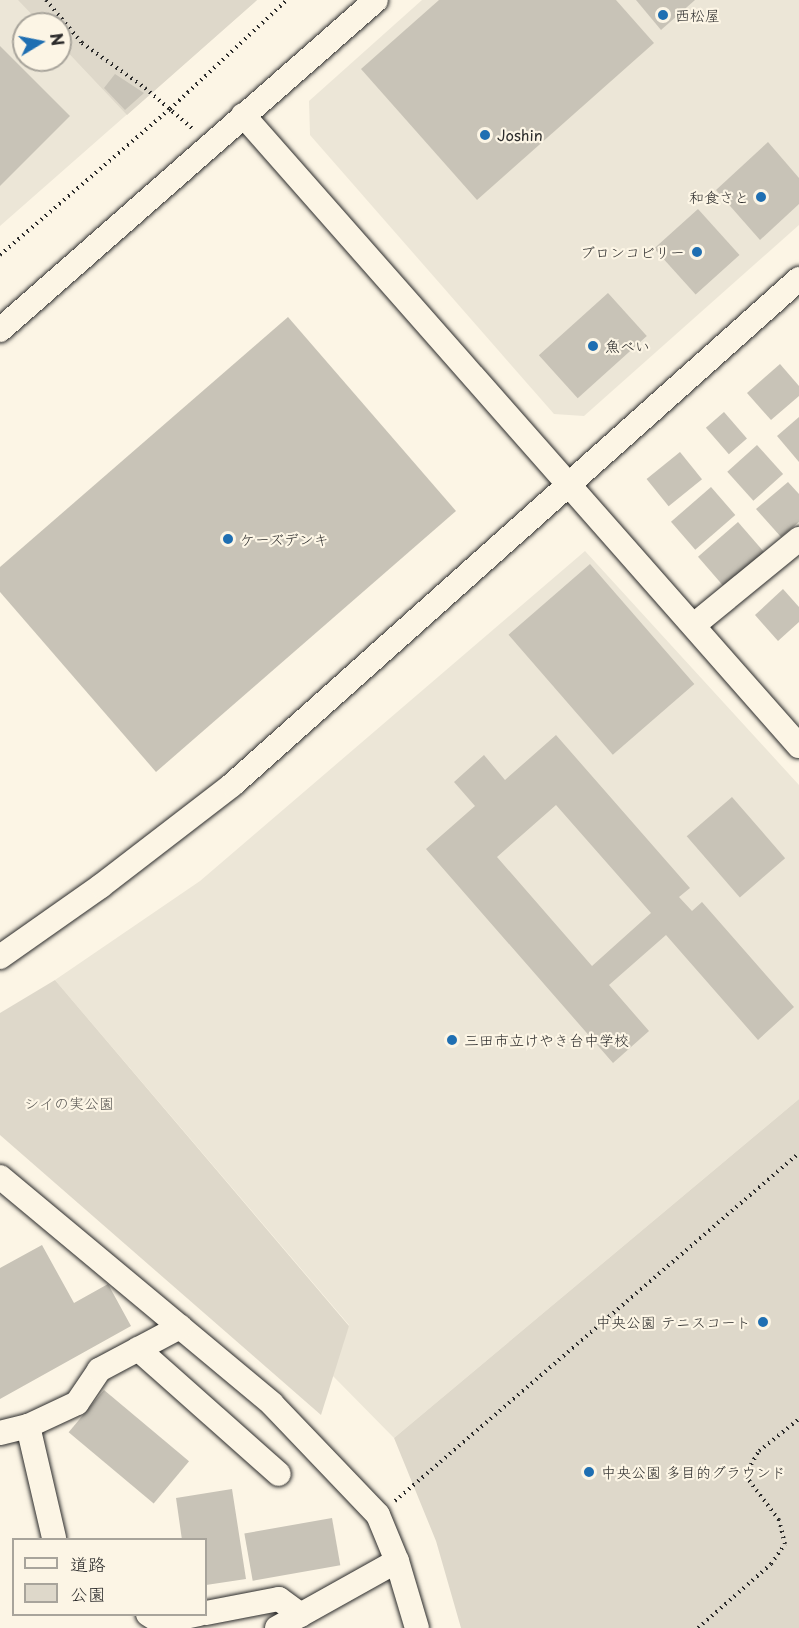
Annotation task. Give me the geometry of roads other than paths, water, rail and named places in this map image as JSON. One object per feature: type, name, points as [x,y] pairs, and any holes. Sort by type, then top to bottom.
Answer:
[{"type":"street","points":[[0,330],[375,0]]},
{"type":"street","points":[[243,115],[799,746]]},
{"type":"street","points":[[0,957],[101,886],[232,785],[799,279]]},
{"type":"street","points":[[694,625],[799,539]]},
{"type":"street","points":[[0,1177],[272,1404],[378,1515],[397,1561],[417,1628]]},
{"type":"street","points":[[0,1433],[28,1426],[77,1403],[99,1370],[180,1327]]},
{"type":"street","points":[[138,1349],[279,1474]]},
{"type":"street","points":[[28,1426],[54,1538]]},
{"type":"street","points":[[277,1628],[397,1561]]},
{"type":"street","points":[[207,1613],[279,1599],[301,1615]]},
{"type":"street","points":[[151,1616],[161,1622],[190,1616]]},
{"type":"place","name":"西松屋","points":[[663,15]]},
{"type":"place","name":"Joshin","points":[[485,135]]},
{"type":"place","name":"和食さと","points":[[761,197]]},
{"type":"place","name":"ブロンコビリー","points":[[697,252]]},
{"type":"place","name":"魚べい","points":[[593,346]]},
{"type":"place","name":"ケーズデンキ","points":[[228,539]]},
{"type":"place","name":"三田市立けやき台中学校","points":[[452,1040]]},
{"type":"place","name":"中央公園 テニスコート","points":[[763,1322]]},
{"type":"place","name":"中央公園 多目的グラウンド","points":[[589,1472]]},
{"type":"park label","name":"シイの実公園","points":[[69,1103]]}]
